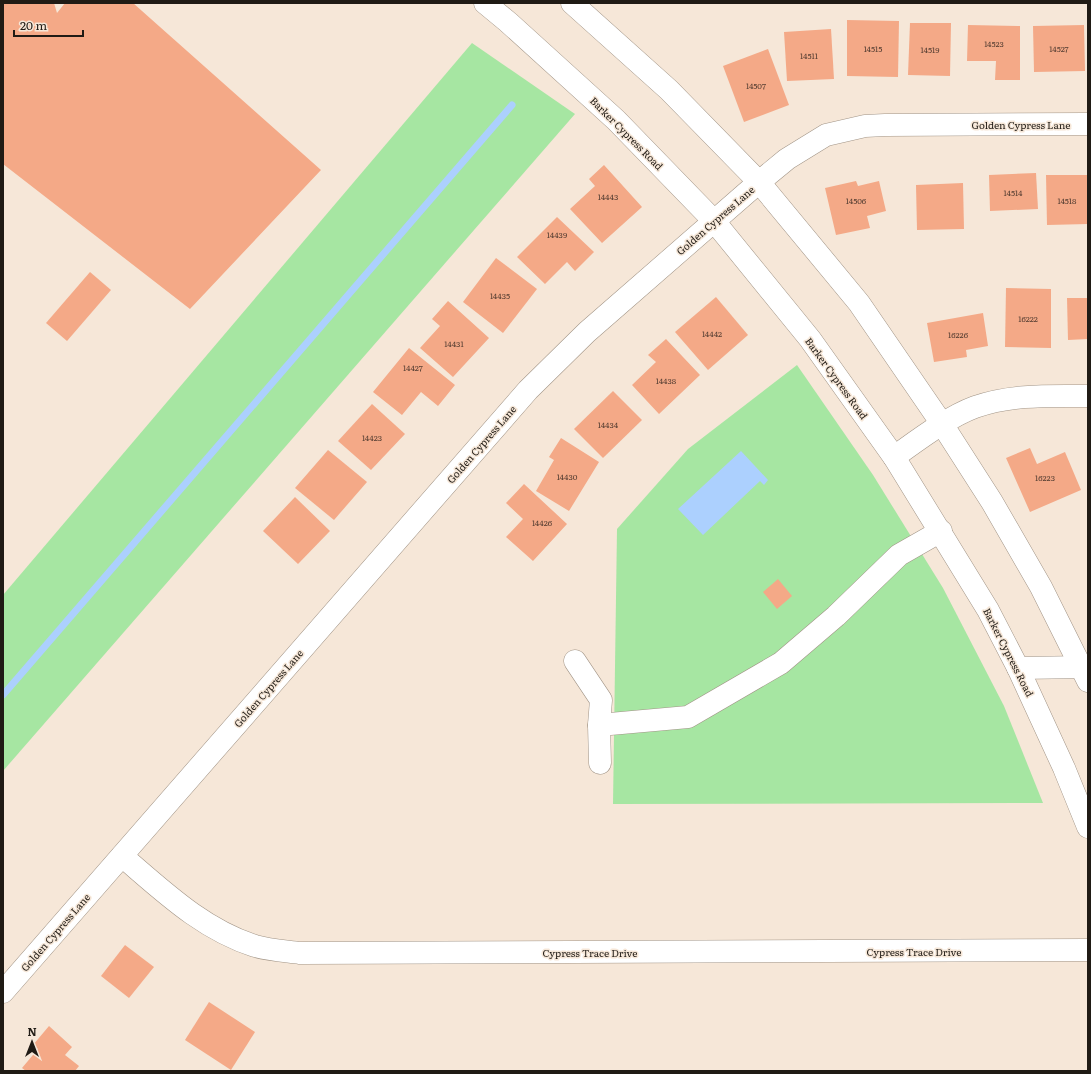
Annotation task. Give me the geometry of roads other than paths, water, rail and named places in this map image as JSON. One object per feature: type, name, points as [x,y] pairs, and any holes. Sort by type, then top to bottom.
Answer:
[{"type":"street","name":"Barker Cypress Road","points":[[485,3],[616,120],[714,221],[810,339],[894,457],[941,531],[988,610],[1018,668],[1064,768],[1088,827]]},
{"type":"street","points":[[572,3],[669,90],[759,182],[859,303],[942,424],[992,502],[1041,586],[1086,672]]},
{"type":"street","name":"Golden Cypress Lane","points":[[3,992],[528,390],[587,332],[787,159],[826,135],[865,126],[1088,124]]},
{"type":"street","points":[[894,457],[942,424],[975,407],[1008,399],[1037,396],[1088,396]]},
{"type":"street","points":[[599,725],[688,717],[781,663],[836,616],[899,555],[941,531]]},
{"type":"street","points":[[575,662],[600,700],[600,763]]},
{"type":"street","points":[[1018,668],[1086,672]]},
{"type":"street","name":"Cypress Trace Drive","points":[[122,856],[188,912],[211,926],[255,946],[280,951],[324,953],[1088,950]]},
{"type":"water","points":[[741,451],[768,480],[764,485],[760,481],[703,535],[678,509]]},
{"type":"waterway","points":[[3,695],[512,105]]}]
